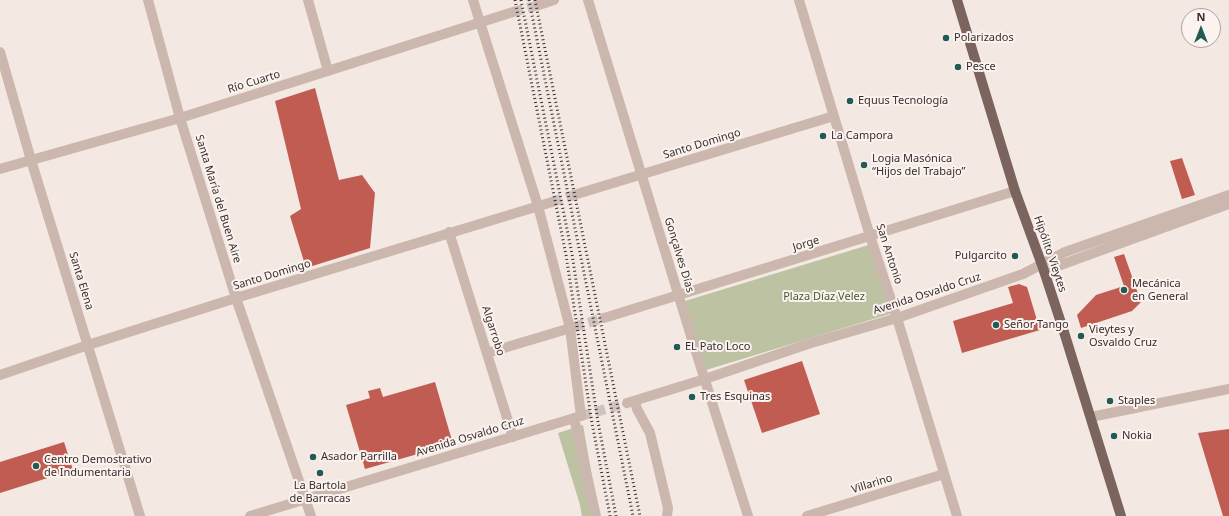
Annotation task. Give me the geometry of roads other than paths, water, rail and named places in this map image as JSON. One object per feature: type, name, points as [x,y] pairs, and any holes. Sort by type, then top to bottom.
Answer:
[{"type":"main road","name":"Hipólito Vieytes","points":[[957,0],[1015,191],[1043,268],[1121,516]]},
{"type":"street","name":"Santa María del Buen Aire","points":[[148,0],[180,118],[236,298],[311,516]]},
{"type":"street","points":[[308,0],[328,71]]},
{"type":"street","points":[[473,0],[538,206],[572,327],[578,417],[596,516]]},
{"type":"street","points":[[539,5],[554,0]]},
{"type":"street","name":"Gonçalves Días","points":[[588,0],[641,175],[748,516]]},
{"type":"street","name":"San Antonio","points":[[799,0],[870,236],[897,318],[957,516]]},
{"type":"street","name":"Río Cuarto","points":[[0,169],[180,118],[513,12]]},
{"type":"street","name":"Santa Elena","points":[[0,52],[31,160],[140,516]]},
{"type":"street","name":"Santo Domingo","points":[[577,194],[834,116]]},
{"type":"street","name":"Jorge","points":[[604,318],[1015,191]]},
{"type":"street","name":"Avenida Osvaldo Cruz","points":[[1043,268],[1065,252],[1229,195]]},
{"type":"street","name":"Santo Domingo","points":[[0,375],[88,345],[236,298],[449,232],[552,202]]},
{"type":"street","name":"Avenida Osvaldo Cruz","points":[[667,516],[668,508],[650,433],[637,409],[631,402],[808,344],[897,318],[1229,204]]},
{"type":"street","name":"Algarrobo","points":[[449,232],[513,436]]},
{"type":"street","points":[[487,353],[572,327]]},
{"type":"street","points":[[1091,417],[1229,389]]},
{"type":"street","name":"Avenida Osvaldo Cruz","points":[[250,516],[578,417]]},
{"type":"street","name":"Villarino","points":[[812,515],[944,474]]},
{"type":"tunnel","points":[[513,12],[539,5]]},
{"type":"tunnel","points":[[552,202],[577,194]]},
{"type":"tunnel","points":[[574,327],[604,318]]},
{"type":"tunnel","points":[[581,416],[627,403]]},
{"type":"railway","points":[[515,0],[566,255],[592,423],[610,516]]},
{"type":"railway","points":[[521,0],[572,254],[598,422],[616,516]]},
{"type":"railway","points":[[529,0],[633,516]]},
{"type":"railway","points":[[535,0],[640,516]]},
{"type":"place","name":"Polarizados","points":[[946,38]]},
{"type":"place","name":"Pesce","points":[[958,67]]},
{"type":"place","name":"Equus Tecnología","points":[[850,101]]},
{"type":"place","name":"La Campora","points":[[823,136]]},
{"type":"place","name":"Logia Masónica “Hijos del Trabajo”","points":[[864,165]]},
{"type":"place","name":"Pulgarcito","points":[[1015,256]]},
{"type":"place","name":"Mecánica en General","points":[[1124,290]]},
{"type":"place","name":"Señor Tango","points":[[996,325]]},
{"type":"place","name":"Vieytes y Osvaldo Cruz","points":[[1081,336]]},
{"type":"place","name":"EL Pato Loco","points":[[677,347]]},
{"type":"place","name":"Tres Esquinas","points":[[692,397]]},
{"type":"place","name":"Staples","points":[[1110,401]]},
{"type":"place","name":"Nokia","points":[[1114,436]]},
{"type":"place","name":"Asador Parrilla","points":[[313,457]]},
{"type":"place","name":"Centro Demostrativo de Indumentaria","points":[[36,466]]},
{"type":"place","name":"La Bartola de Barracas","points":[[320,473]]},
{"type":"park label","name":"Plaza Díaz Velez","points":[[824,297]]}]
